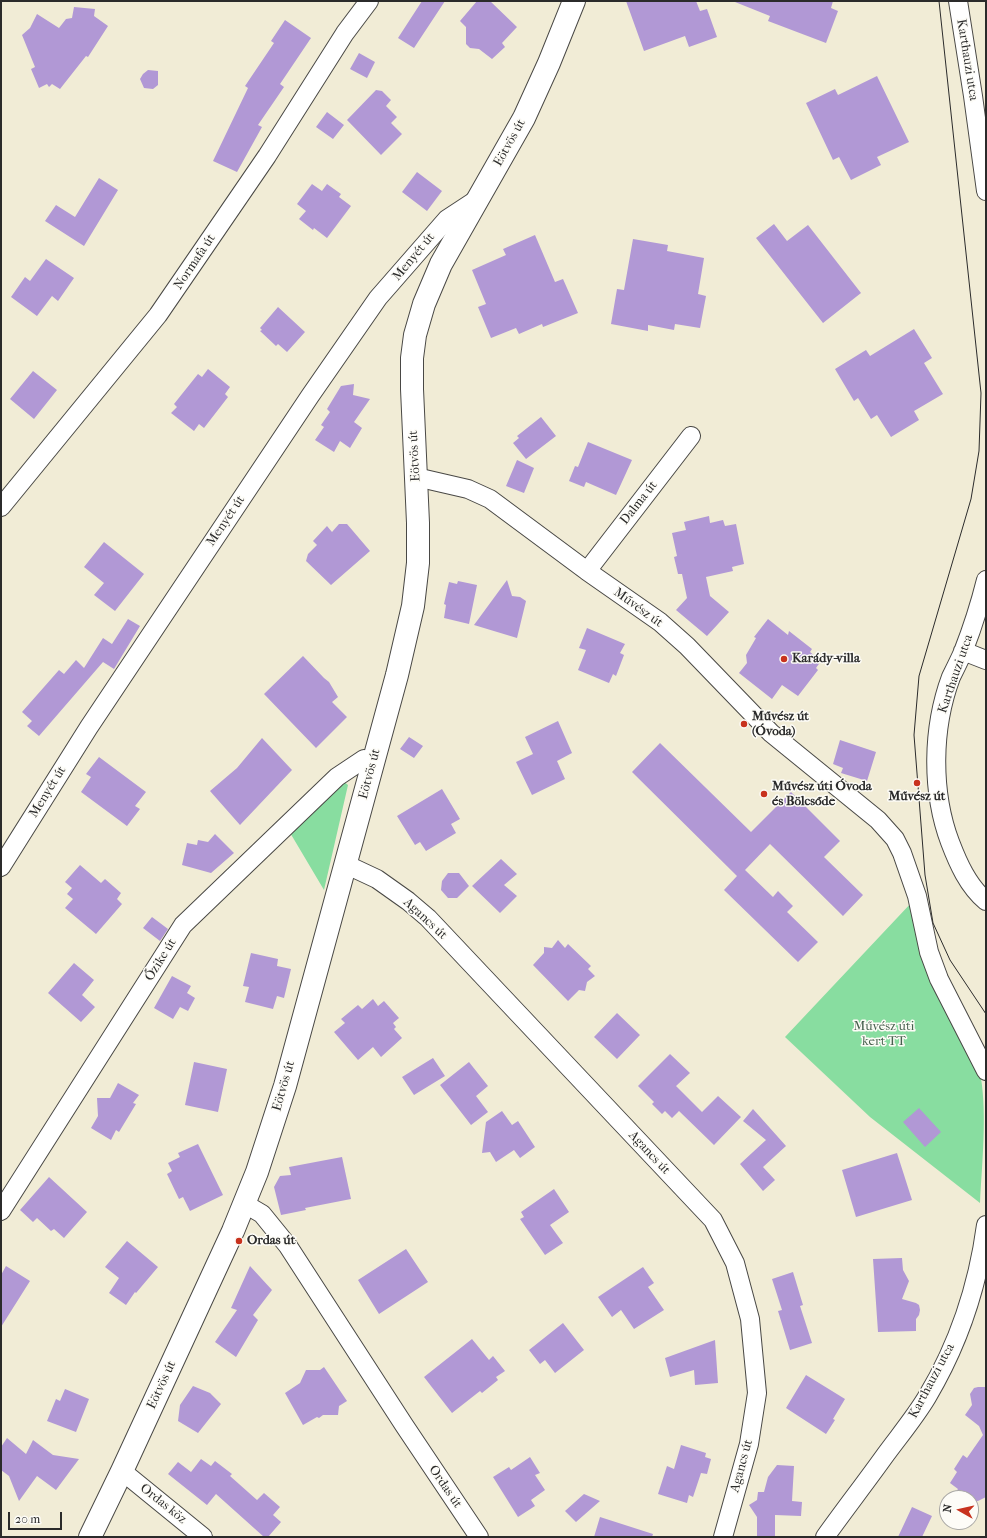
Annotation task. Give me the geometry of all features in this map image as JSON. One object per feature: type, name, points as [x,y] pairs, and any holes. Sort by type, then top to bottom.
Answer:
[{"type":"street","name":"Normafa út","points":[[1,507],[163,309],[267,156],[344,33],[369,1]]},
{"type":"street","name":"Eötvös út","points":[[90,1537],[245,1204],[258,1172],[285,1086],[374,761],[397,675],[412,606],[418,563],[412,358],[424,304],[441,264],[524,118],[549,63],[574,1]]},
{"type":"street","name":"Karthauzi utca","points":[[958,1],[986,191]]},
{"type":"street","points":[[973,96],[986,120]]},
{"type":"street","name":"Menyét út","points":[[1,866],[116,687],[310,396],[378,298],[447,219],[479,198]]},
{"type":"street","name":"Dalma út","points":[[586,571],[691,436]]},
{"type":"street","name":"Művész út","points":[[416,477],[468,489],[490,499],[586,571],[660,622],[687,646],[771,733],[878,820],[895,839],[902,853],[917,896],[929,952],[939,979],[986,1071]]},
{"type":"street","name":"Karthauzi utca","points":[[986,580],[982,598],[963,651],[951,678],[939,724],[937,750],[937,779],[947,833],[956,858],[965,875],[986,901]]},
{"type":"street","points":[[963,651],[986,660]]},
{"type":"street","name":"Őzike út","points":[[1,1211],[183,925],[336,777],[364,759],[374,761]]},
{"type":"street","name":"Agancs út","points":[[345,864],[377,879],[408,901],[428,918],[713,1220],[735,1263],[750,1319],[757,1393],[749,1444],[723,1537]]},
{"type":"street","name":"Ordas út","points":[[245,1204],[262,1214],[288,1246],[404,1425],[479,1537]]},
{"type":"street","name":"Karthauzi utca","points":[[825,1537],[913,1418],[940,1372],[950,1351],[973,1289],[979,1266],[986,1225]]},
{"type":"street","name":"Ordas köz","points":[[122,1471],[203,1537]]},
{"type":"green space","points":[[343,781],[348,785],[324,890],[289,831]]},
{"type":"green space","name":"Művész úti kert TT","points":[[913,901],[981,1078],[984,1124],[980,1203],[870,1117],[785,1037]]},
{"type":"building","points":[[422,1],[445,1],[414,48],[398,38]]},
{"type":"building","points":[[477,1],[490,1],[517,27],[502,43],[505,47],[492,59],[479,49],[470,48],[466,44],[466,27],[460,21]]},
{"type":"building","points":[[626,1],[696,1],[700,11],[707,9],[717,37],[689,47],[685,36],[644,51]]},
{"type":"building","points":[[735,1],[833,1],[831,8],[838,11],[826,43],[768,21],[770,16]]},
{"type":"building","points":[[74,7],[95,9],[94,16],[108,26],[88,57],[86,56],[60,89],[52,84],[49,87],[47,84],[39,88],[31,69],[35,67],[22,35],[30,28],[37,14],[59,28],[66,19],[72,18]]},
{"type":"building","points":[[285,20],[311,38],[280,84],[284,87],[258,125],[262,127],[237,172],[213,161],[248,88],[245,86],[274,43],[271,41]]},
{"type":"building","points":[[359,53],[375,62],[367,78],[350,69]]},
{"type":"building","points":[[148,70],[158,71],[158,85],[153,89],[144,88],[140,79]]},
{"type":"building","points":[[877,76],[909,142],[877,157],[881,165],[851,180],[839,157],[833,160],[806,103],[835,89],[838,95]]},
{"type":"building","points":[[376,90],[382,91],[391,100],[386,106],[397,117],[391,123],[402,134],[381,155],[347,120]]},
{"type":"building","points":[[327,112],[344,125],[333,139],[316,127]]},
{"type":"building","points":[[417,172],[442,191],[427,211],[402,192]]},
{"type":"building","points":[[99,178],[118,190],[84,246],[45,221],[56,205],[75,217]]},
{"type":"building","points":[[312,184],[322,191],[327,184],[341,194],[339,197],[351,206],[327,238],[314,228],[313,230],[299,219],[306,211],[297,204]]},
{"type":"building","points":[[774,224],[787,241],[808,225],[861,293],[823,323],[756,238]]},
{"type":"building","points":[[535,235],[555,282],[563,279],[578,313],[543,327],[542,324],[519,334],[516,328],[491,338],[478,307],[486,304],[472,270],[506,255],[503,249]]},
{"type":"building","points":[[633,239],[668,245],[667,251],[704,258],[698,294],[706,296],[700,328],[675,324],[674,330],[648,325],[648,331],[611,324],[617,289],[624,290]]},
{"type":"building","points":[[46,259],[74,278],[58,301],[52,296],[37,316],[11,297],[25,277],[30,281]]},
{"type":"building","points":[[278,307],[305,332],[287,352],[278,344],[276,346],[260,331],[262,330],[260,328]]},
{"type":"building","points":[[914,329],[932,358],[924,363],[943,394],[914,411],[919,420],[891,437],[877,415],[871,419],[858,398],[854,401],[835,369],[866,350],[870,356]]},
{"type":"building","points":[[208,369],[230,387],[225,394],[228,397],[204,428],[199,424],[194,431],[171,413],[177,407],[174,404],[198,374],[202,377]]},
{"type":"building","points":[[33,371],[57,390],[34,419],[10,399]]},
{"type":"building","points":[[354,384],[353,395],[370,399],[354,422],[362,428],[350,448],[340,441],[334,452],[315,440],[324,427],[321,425],[330,412],[327,409],[341,386]]},
{"type":"building","points":[[541,417],[556,436],[526,459],[513,443],[519,438],[517,436]]},
{"type":"building","points":[[588,442],[632,460],[616,495],[586,482],[584,487],[569,481],[575,466],[578,467]]},
{"type":"building","points":[[517,460],[534,468],[524,493],[506,486]]},
{"type":"building","points":[[709,516],[710,523],[723,520],[725,526],[736,524],[744,564],[732,567],[733,571],[706,577],[710,596],[729,612],[707,636],[676,610],[687,598],[682,574],[678,574],[674,557],[677,556],[672,533],[686,530],[684,522]]},
{"type":"building","points":[[339,524],[347,524],[370,551],[331,585],[306,561],[308,554],[317,545],[313,541],[327,526],[332,532]]},
{"type":"building","points":[[104,542],[144,574],[115,611],[94,595],[104,583],[84,567]]},
{"type":"building","points":[[507,580],[512,596],[520,597],[526,601],[517,638],[474,625]]},
{"type":"building","points":[[458,581],[477,585],[469,624],[444,618],[446,605],[444,604],[449,582],[457,584]]},
{"type":"building","points":[[128,619],[140,626],[114,669],[103,662],[39,736],[27,726],[32,721],[22,712],[59,670],[64,674],[76,660],[84,668],[103,638],[112,644]]},
{"type":"building","name":"Karády-villa","points":[[768,619],[788,635],[789,631],[812,649],[810,652],[821,661],[816,668],[818,670],[798,696],[782,685],[772,699],[739,673],[747,663],[746,655],[756,638],[754,637]]},
{"type":"building","points":[[587,628],[625,644],[620,653],[624,655],[616,676],[613,674],[609,683],[578,670],[586,650],[579,648]]},
{"type":"building","points":[[303,656],[329,682],[338,697],[332,702],[347,717],[316,748],[264,694]]},
{"type":"building","points":[[558,721],[572,753],[557,761],[565,779],[532,795],[516,762],[533,754],[525,737]]},
{"type":"building","points":[[409,737],[423,746],[414,758],[400,749]]},
{"type":"building","points":[[262,738],[292,770],[240,825],[210,791],[237,768]]},
{"type":"building","points":[[840,740],[876,752],[867,781],[841,773],[843,768],[833,764]]},
{"type":"building","points":[[660,743],[751,832],[791,792],[840,841],[824,857],[863,895],[843,916],[770,844],[745,870],[773,897],[778,891],[793,906],[787,912],[818,942],[798,962],[724,890],[737,876],[632,772]]},
{"type":"building","points":[[99,757],[146,792],[135,806],[140,809],[127,826],[81,792],[91,777],[86,774]]},
{"type":"building","points":[[442,789],[460,819],[451,824],[456,833],[426,851],[420,842],[415,845],[397,816]]},
{"type":"building","points":[[215,834],[234,853],[211,873],[182,865],[187,843],[197,845],[198,840],[208,842]]},
{"type":"building","points":[[501,859],[517,874],[504,885],[517,896],[500,913],[472,886]]},
{"type":"building","points":[[80,865],[101,883],[105,879],[121,893],[117,899],[122,904],[96,934],[65,908],[73,899],[67,894],[72,888],[65,882]]},
{"type":"building","points":[[448,873],[459,873],[469,886],[457,898],[448,898],[441,890],[442,881]]},
{"type":"building","points":[[152,917],[168,929],[160,941],[143,928]]},
{"type":"building","points":[[558,940],[565,948],[568,944],[591,966],[588,969],[595,976],[587,982],[585,991],[579,990],[568,1001],[533,965],[544,953],[544,947],[552,948]]},
{"type":"building","points":[[251,953],[278,959],[277,966],[291,969],[284,998],[277,996],[273,1009],[245,1002],[249,987],[243,986]]},
{"type":"building","points":[[74,963],[94,980],[82,995],[95,1007],[81,1022],[48,993]]},
{"type":"building","points":[[172,976],[191,986],[187,993],[195,998],[188,1011],[180,1007],[173,1019],[154,1008]]},
{"type":"building","points":[[373,999],[378,1006],[384,1001],[399,1018],[393,1023],[396,1027],[394,1029],[402,1038],[381,1057],[373,1047],[358,1060],[334,1032],[345,1023],[341,1019],[358,1005],[362,1009]]},
{"type":"building","points":[[617,1013],[640,1035],[617,1059],[594,1037]]},
{"type":"building","points":[[670,1054],[690,1073],[676,1086],[702,1112],[718,1096],[741,1117],[714,1145],[679,1111],[672,1118],[665,1111],[662,1114],[652,1104],[654,1102],[638,1086]]},
{"type":"building","points":[[433,1058],[445,1076],[414,1095],[402,1077]]},
{"type":"building","points":[[194,1062],[227,1069],[218,1112],[185,1105]]},
{"type":"building","points":[[469,1062],[488,1086],[476,1096],[488,1112],[471,1125],[440,1085]]},
{"type":"building","points":[[118,1083],[139,1095],[133,1103],[136,1104],[119,1132],[116,1130],[111,1140],[91,1128],[98,1116],[97,1098],[110,1098]]},
{"type":"building","points":[[919,1108],[941,1132],[925,1147],[903,1122]]},
{"type":"building","points":[[753,1109],[786,1146],[763,1167],[775,1180],[763,1191],[740,1164],[766,1140],[743,1121]]},
{"type":"building","points":[[502,1111],[512,1125],[518,1121],[535,1147],[520,1158],[514,1150],[496,1162],[490,1152],[482,1153],[486,1122]]},
{"type":"building","points":[[198,1144],[223,1195],[190,1211],[183,1197],[179,1199],[167,1174],[172,1171],[168,1163],[180,1157],[178,1153]]},
{"type":"building","points":[[897,1153],[912,1200],[856,1217],[842,1170]]},
{"type":"building","points":[[342,1157],[351,1199],[305,1208],[306,1210],[281,1215],[274,1187],[280,1176],[291,1175],[289,1167]]},
{"type":"building","points":[[49,1177],[87,1212],[64,1238],[54,1229],[51,1231],[37,1218],[33,1222],[20,1210]]},
{"type":"building","points":[[554,1189],[569,1212],[550,1225],[563,1243],[545,1255],[520,1219],[524,1217],[521,1212]]},
{"type":"building","points":[[127,1241],[158,1267],[136,1293],[135,1292],[126,1305],[109,1293],[119,1278],[105,1267]]},
{"type":"building","points":[[406,1249],[428,1282],[379,1314],[358,1280]]},
{"type":"building","points":[[902,1258],[903,1270],[909,1281],[902,1299],[916,1303],[919,1305],[920,1310],[916,1319],[916,1331],[878,1332],[873,1259]]},
{"type":"building","points":[[6,1266],[30,1281],[1,1327],[1,1275]]},
{"type":"building","points":[[250,1266],[272,1290],[253,1315],[258,1320],[236,1357],[215,1342],[237,1310],[231,1308]]},
{"type":"building","points":[[643,1267],[654,1283],[648,1287],[664,1310],[634,1329],[621,1310],[612,1317],[598,1297]]},
{"type":"building","points":[[793,1272],[803,1305],[800,1306],[812,1343],[790,1350],[778,1311],[782,1310],[772,1279]]},
{"type":"building","points":[[563,1323],[584,1350],[555,1373],[545,1360],[540,1364],[529,1350]]},
{"type":"building","points":[[472,1339],[489,1360],[493,1356],[505,1371],[496,1377],[498,1380],[482,1393],[480,1391],[452,1413],[424,1377]]},
{"type":"building","points":[[715,1340],[718,1383],[695,1385],[694,1370],[670,1377],[665,1358]]},
{"type":"building","points":[[324,1367],[347,1401],[339,1406],[338,1415],[323,1415],[303,1425],[285,1393],[300,1383],[306,1370],[320,1370]]},
{"type":"building","points":[[806,1375],[845,1399],[833,1419],[835,1420],[826,1434],[786,1408]]},
{"type":"building","points":[[193,1386],[210,1393],[221,1404],[198,1433],[178,1421],[180,1405]]},
{"type":"building","points":[[986,1387],[986,1497],[979,1500],[979,1490],[957,1490],[958,1489],[950,1483],[957,1472],[954,1469],[963,1455],[967,1458],[983,1435],[979,1426],[965,1415],[972,1405],[970,1394],[974,1388]]},
{"type":"building","points":[[65,1389],[89,1399],[76,1432],[47,1421],[56,1399],[60,1401]]},
{"type":"building","points":[[7,1438],[26,1454],[33,1440],[53,1455],[79,1459],[56,1490],[37,1476],[19,1501],[9,1476],[1,1470],[1,1447]]},
{"type":"building","points":[[681,1445],[706,1453],[705,1457],[711,1459],[707,1474],[701,1473],[693,1497],[689,1495],[687,1503],[658,1494],[667,1466],[674,1469]]},
{"type":"building","points":[[530,1457],[540,1473],[535,1475],[545,1490],[531,1500],[535,1506],[518,1517],[493,1477],[509,1467],[511,1470]]},
{"type":"building","points":[[201,1459],[211,1466],[215,1461],[232,1474],[230,1476],[257,1500],[264,1493],[280,1507],[273,1515],[281,1522],[268,1537],[264,1537],[216,1494],[207,1505],[168,1474],[178,1462],[191,1472]]},
{"type":"building","points":[[777,1465],[794,1466],[792,1501],[802,1502],[801,1516],[775,1515],[775,1537],[757,1537],[757,1517],[749,1505],[757,1500],[758,1492],[764,1492],[768,1477]]},
{"type":"building","points":[[584,1494],[600,1501],[576,1522],[565,1511]]},
{"type":"building","points":[[912,1507],[932,1516],[922,1537],[898,1537]]},
{"type":"building","points":[[600,1517],[653,1534],[652,1537],[594,1537]]},
{"type":"tram line","points":[[939,1],[981,393],[979,451],[971,499],[919,676],[914,735],[925,875],[933,923],[950,960],[986,1014]]},
{"type":"place","name":"Karády-villa","points":[[784,659]]},
{"type":"place","name":"Művész út (Óvoda)","points":[[744,724]]},
{"type":"place","name":"Művész út","points":[[917,783]]},
{"type":"place","name":"Művész úti Óvoda és Bölcsőde","points":[[764,794]]},
{"type":"place","name":"Ordas út","points":[[239,1241]]}]
